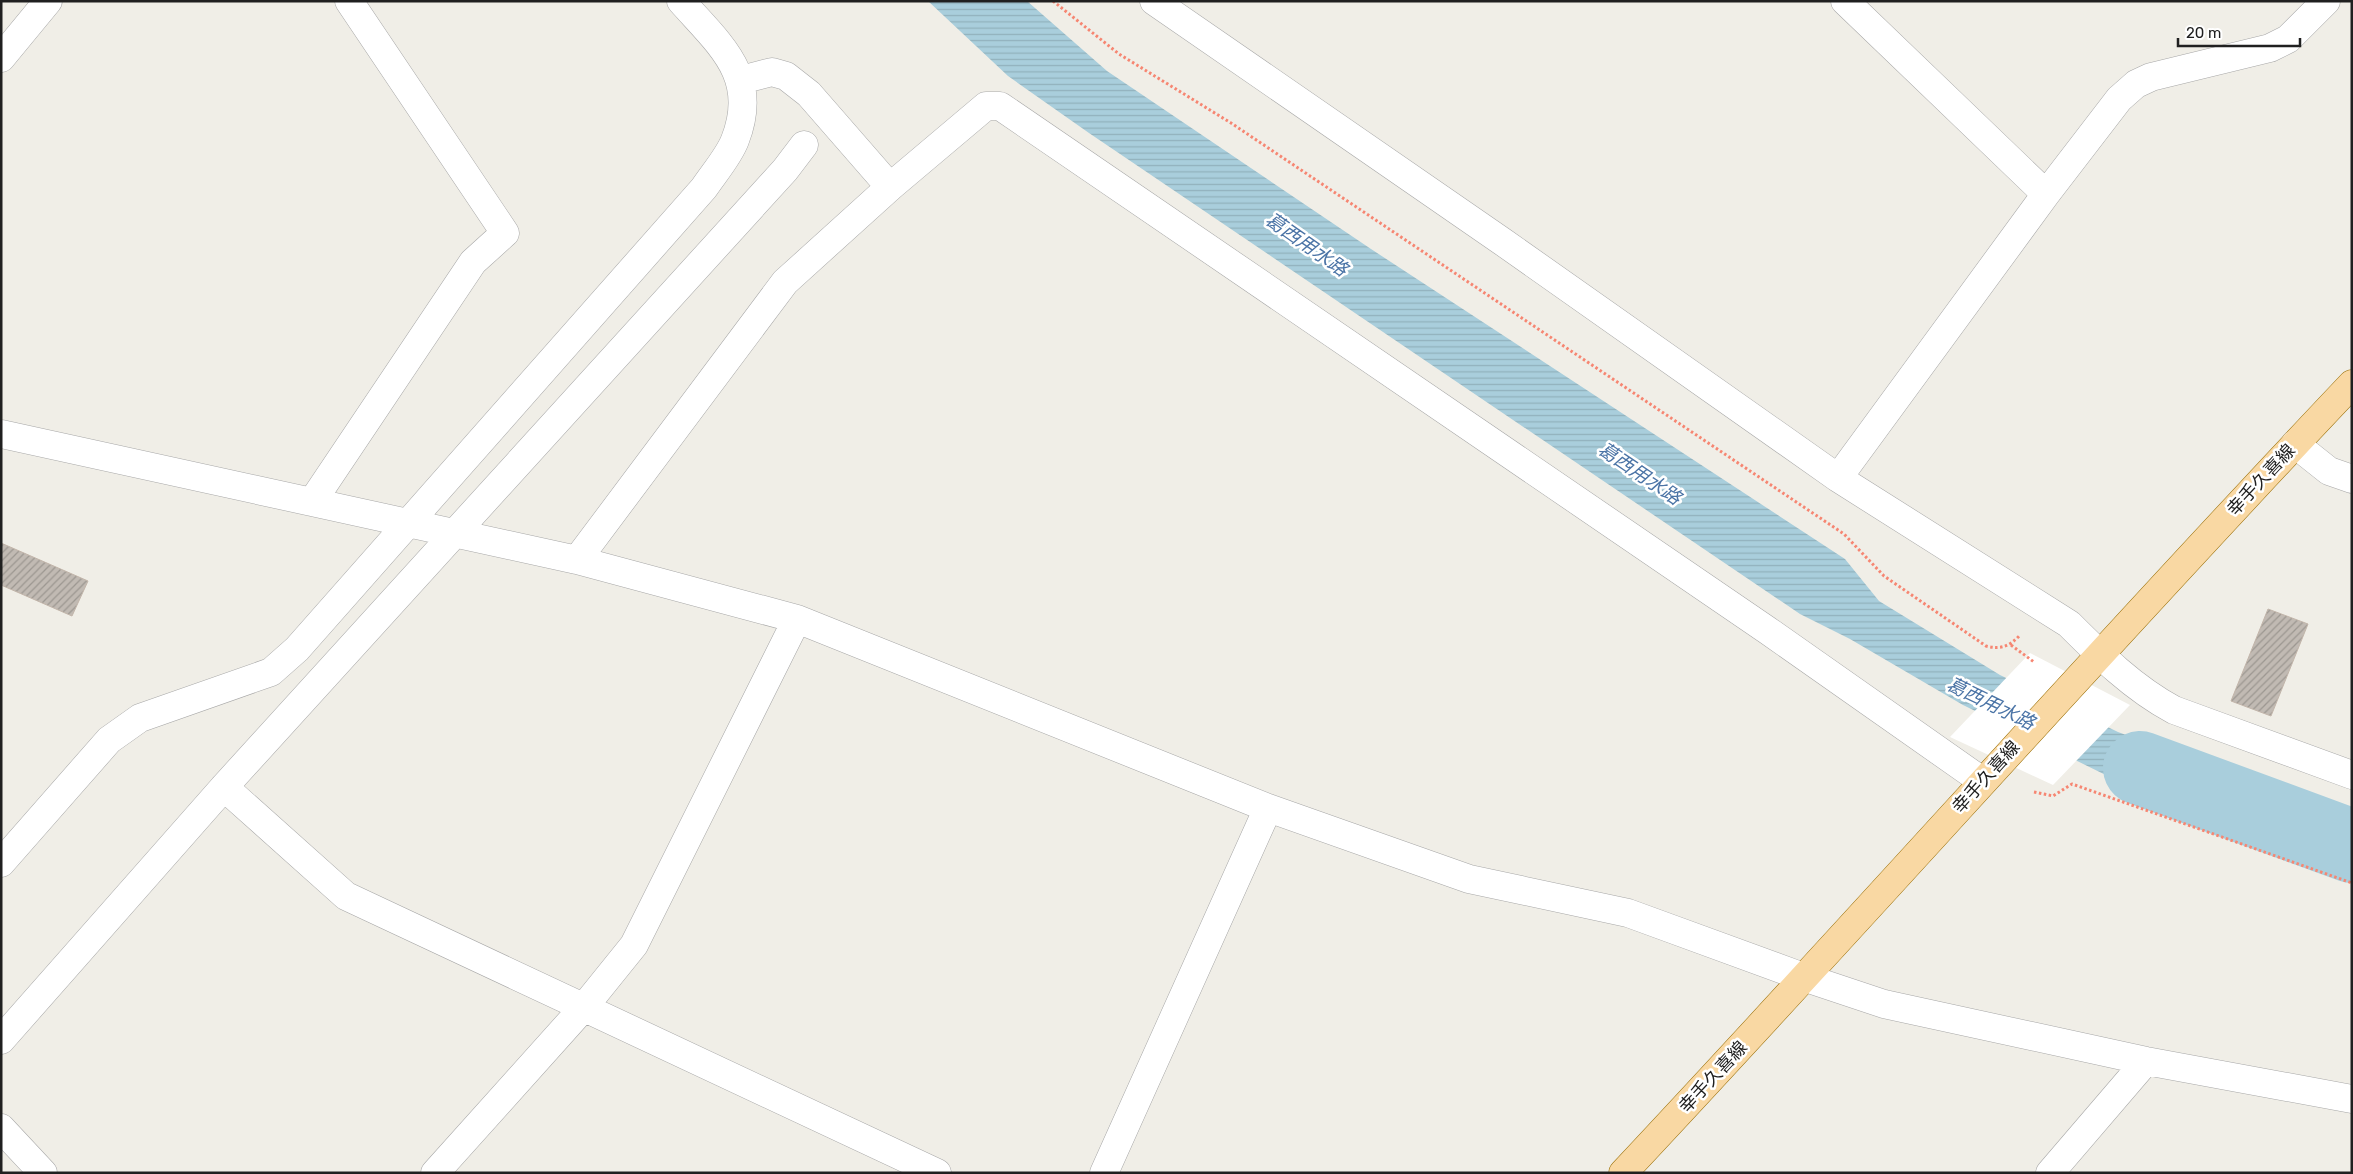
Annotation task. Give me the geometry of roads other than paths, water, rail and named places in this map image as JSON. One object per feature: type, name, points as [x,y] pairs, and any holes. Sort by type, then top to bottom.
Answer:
[{"type":"main road","name":"幸手久喜線","points":[[1623,1173],[1806,978],[2001,760],[2352,384]]},
{"type":"street","points":[[6,43],[48,1]]},
{"type":"street","points":[[312,502],[472,262],[505,233],[349,1]]},
{"type":"street","points":[[1,863],[109,740],[140,718],[272,672],[297,649],[704,188],[735,140],[743,106],[741,80],[733,62],[681,1]]},
{"type":"street","points":[[1154,1],[1838,478],[2069,624],[2100,655],[2149,696],[2174,710],[2352,775]]},
{"type":"street","points":[[1838,478],[2046,194],[2119,99],[2136,84],[2151,77],[2270,48],[2288,39],[2326,1]]},
{"type":"street","points":[[1860,6],[2046,194]]},
{"type":"street","points":[[741,80],[772,72],[786,76],[809,94],[890,187]]},
{"type":"street","points":[[577,560],[784,282],[890,187],[986,106],[1000,106],[1759,624],[1982,781]]},
{"type":"street","points":[[1,1040],[224,787],[784,170],[804,145]]},
{"type":"street","points":[[1,434],[577,560],[798,620],[1268,808],[1469,879],[1628,914],[1884,1004],[2146,1061],[2352,1099]]},
{"type":"street","points":[[2295,444],[2329,471],[2352,480]]},
{"type":"street","points":[[435,1173],[584,1007],[634,945],[798,620]]},
{"type":"street","points":[[224,787],[346,896],[937,1173]]},
{"type":"street","points":[[1104,1173],[1268,808]]},
{"type":"street","points":[[2050,1173],[2146,1061]]},
{"type":"street","points":[[1,1128],[43,1173]]},
{"type":"water","points":[[928,1],[1027,1],[1107,71],[1371,249],[1845,559],[1879,601],[2000,675],[2118,732],[2245,779],[2230,824],[2122,783],[1963,705],[1850,639],[1800,614],[1089,133],[1008,76]]},
{"type":"waterway","name":"葛西用水路","points":[[2140,768],[2352,846]]}]
